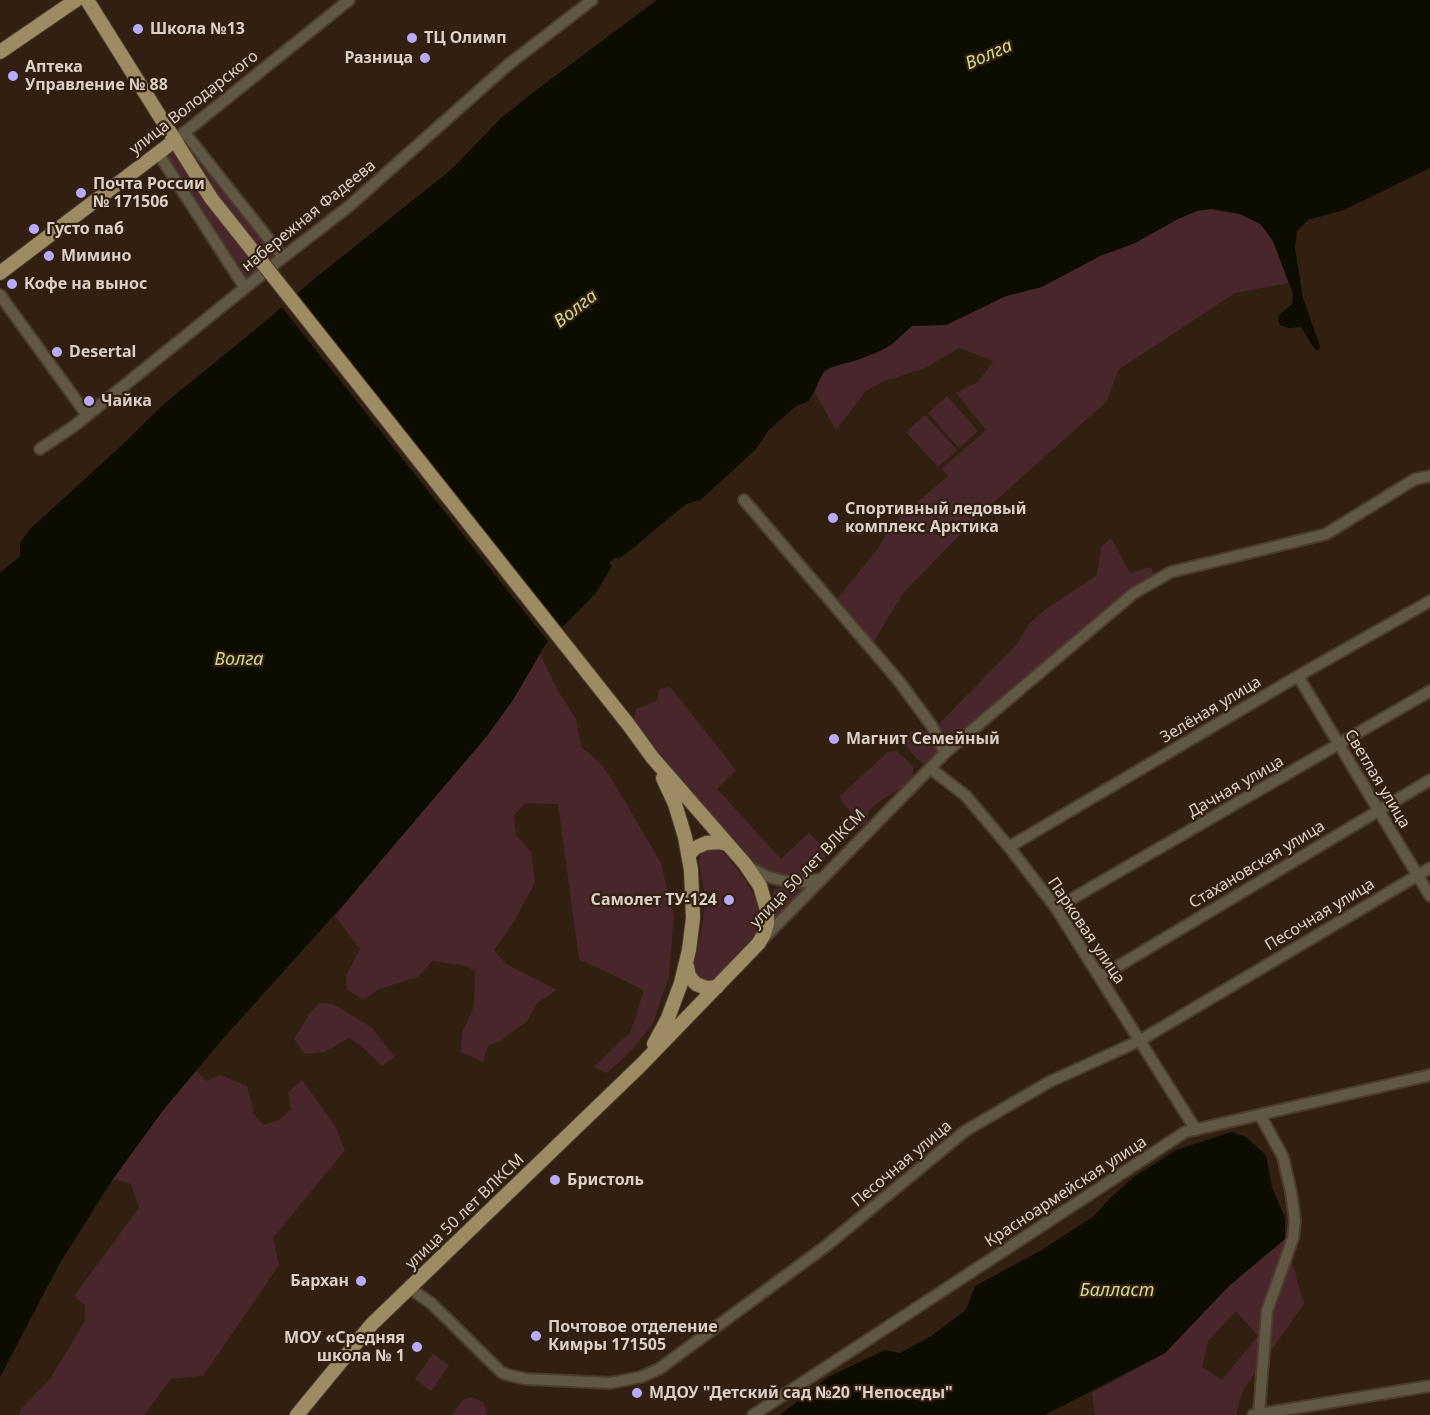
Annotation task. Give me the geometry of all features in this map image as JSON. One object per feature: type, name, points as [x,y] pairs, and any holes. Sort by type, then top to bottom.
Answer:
[{"type":"main road","points":[[0,52],[76,0]]},
{"type":"main road","points":[[87,0],[179,136],[211,198],[652,757],[744,864],[760,886],[767,904],[766,924],[758,944]]},
{"type":"main road","name":"улица Володарского","points":[[0,273],[179,136]]},
{"type":"main road","points":[[640,1066],[668,1018],[687,965],[692,934],[693,902],[688,855],[675,804],[652,757]]},
{"type":"main road","points":[[688,855],[695,848],[706,843],[727,844]]},
{"type":"main road","name":"улица 50 лет ВЛКСМ","points":[[297,1415],[353,1345],[409,1288],[640,1066],[758,944]]},
{"type":"main road","points":[[687,965],[689,976],[696,984],[706,988],[717,987]]},
{"type":"street","name":"улица Володарского","points":[[179,136],[350,0]]},
{"type":"street","name":"набережная Фадеева","points":[[40,449],[87,415],[348,207],[509,64],[592,0]]},
{"type":"street","points":[[179,136],[283,257]]},
{"type":"street","points":[[158,153],[246,288]]},
{"type":"street","points":[[0,295],[87,415]]},
{"type":"street","name":"улица 50 лет ВЛКСМ","points":[[758,944],[945,753],[1134,593],[1171,572],[1326,534],[1415,479],[1430,476]]},
{"type":"street","points":[[744,500],[902,685],[932,726],[945,753]]},
{"type":"street","name":"Зелёная улица","points":[[1009,847],[1298,676],[1430,601]]},
{"type":"street","name":"Светлая улица","points":[[1298,676],[1430,896]]},
{"type":"street","name":"Дачная улица","points":[[1056,908],[1430,691]]},
{"type":"street","name":"Парковая улица","points":[[930,768],[966,796],[1056,908],[1196,1130]]},
{"type":"street","name":"Стахановская улица","points":[[1100,977],[1430,780]]},
{"type":"street","points":[[744,864],[760,874],[778,880],[797,882],[822,879]]},
{"type":"street","name":"Песочная улица","points":[[409,1288],[431,1303],[501,1372],[508,1375],[526,1379],[610,1383],[641,1377],[659,1369],[826,1246],[965,1131],[1049,1082],[1139,1041],[1430,868]]},
{"type":"street","name":"Красноармейская улица","points":[[753,1415],[1185,1132],[1430,1076]]},
{"type":"street","points":[[1260,1115],[1283,1156],[1291,1192],[1294,1221],[1293,1239],[1267,1311],[1256,1414],[1430,1386]]},
{"type":"shaded area","points":[[189,139],[276,257],[269,262],[216,195],[183,144]]},
{"type":"shaded area","points":[[173,152],[206,202],[259,270],[247,278],[168,156]]},
{"type":"shaded area","points":[[1211,209],[1240,214],[1260,224],[1273,241],[1289,283],[1235,293],[1118,370],[1107,401],[974,520],[904,592],[873,642],[837,599],[880,546],[890,526],[948,476],[942,469],[986,430],[956,393],[978,382],[994,361],[959,348],[925,368],[882,382],[866,391],[836,430],[815,393],[820,376],[832,367],[880,351],[892,344],[912,326],[946,325],[1006,296],[1042,287],[1100,256],[1135,243],[1178,219],[1197,211]]},
{"type":"shaded area","points":[[947,396],[978,431],[959,448],[928,413]]},
{"type":"shaded area","points":[[925,415],[957,450],[938,467],[906,432]]},
{"type":"shaded area","points":[[1111,538],[1130,573],[1150,567],[1154,574],[1107,607],[946,747],[936,727],[1017,644],[1029,624],[1046,609],[1097,575],[1101,547]]},
{"type":"shaded area","points":[[540,654],[558,691],[576,719],[581,747],[598,761],[611,778],[661,863],[674,916],[669,976],[652,1025],[629,1053],[607,1073],[594,1067],[631,1031],[644,990],[579,959],[558,804],[526,803],[514,815],[516,835],[531,852],[535,882],[515,920],[494,950],[506,964],[557,990],[538,1002],[527,1021],[502,1040],[488,1046],[483,1062],[461,1052],[462,1033],[474,1006],[475,971],[466,966],[432,961],[418,977],[379,989],[363,1000],[347,989],[346,976],[360,949],[335,916],[513,700]]},
{"type":"shaded area","points":[[670,687],[736,770],[717,789],[781,859],[809,833],[825,849],[825,859],[809,873],[797,876],[775,873],[748,861],[731,844],[634,720],[636,709],[657,701],[659,689]]},
{"type":"shaded area","points":[[917,729],[923,730],[930,736],[937,750],[937,757],[931,764],[924,764],[907,747],[906,737]]},
{"type":"shaded area","points":[[897,751],[913,766],[913,776],[907,784],[869,810],[867,823],[855,830],[845,821],[851,813],[840,796],[888,752]]},
{"type":"shaded area","points":[[706,848],[721,849],[745,879],[757,902],[759,919],[756,932],[744,950],[712,983],[703,983],[693,971],[703,920],[705,896],[699,861],[701,853]]},
{"type":"shaded area","points":[[808,886],[772,923],[773,889]]},
{"type":"shaded area","points":[[320,1003],[333,1004],[371,1027],[395,1057],[382,1066],[359,1044],[349,1038],[324,1052],[305,1054],[294,1039],[310,1013]]},
{"type":"shaded area","points":[[196,1071],[207,1081],[220,1075],[247,1086],[254,1114],[263,1125],[279,1120],[291,1109],[288,1092],[302,1080],[335,1126],[345,1150],[273,1238],[279,1265],[203,1376],[171,1379],[144,1415],[19,1415],[21,1409],[50,1379],[85,1321],[85,1305],[74,1296],[139,1208],[131,1184],[113,1179],[164,1109]]},
{"type":"shaded area","points":[[1285,1239],[1304,1304],[1243,1390],[1236,1415],[1095,1415],[1092,1393],[1165,1353],[1229,1286]],"holes":[[[1236,1311],[1258,1336],[1222,1380],[1202,1367],[1208,1341]]]},
{"type":"shaded area","points":[[433,1354],[449,1365],[431,1391],[415,1379]]},
{"type":"shaded area","points":[[472,1397],[484,1403],[487,1415],[452,1415],[463,1400]]},
{"type":"water","name":"Волга","points":[[657,0],[1430,0],[1430,168],[1344,210],[1308,220],[1297,231],[1295,248],[1303,298],[1320,346],[1319,350],[1315,350],[1301,327],[1289,328],[1280,325],[1278,321],[1279,315],[1292,304],[1293,294],[1273,241],[1266,231],[1260,224],[1240,214],[1211,209],[1197,211],[1178,219],[1135,243],[1100,256],[1042,287],[1006,296],[946,325],[912,326],[892,344],[880,351],[824,371],[809,401],[796,406],[768,431],[756,449],[701,500],[686,504],[619,559],[616,557],[609,563],[612,566],[595,594],[545,645],[513,700],[487,736],[345,903],[221,1041],[164,1109],[113,1179],[60,1263],[0,1377],[0,573],[20,556],[20,543],[29,530],[165,403],[309,283],[452,169],[501,118]]},
{"type":"water","name":"Балласт","points":[[1231,1132],[1246,1137],[1266,1155],[1272,1187],[1285,1218],[1285,1239],[1229,1286],[1165,1353],[1045,1415],[780,1415],[828,1377],[885,1350],[900,1353],[931,1336],[966,1310],[975,1286],[1042,1250],[1094,1216],[1134,1177],[1176,1150]]},
{"type":"pier","points":[[295,292],[562,631],[550,644],[280,305]]},
{"type":"place","name":"Школа №13","points":[[138,29]]},
{"type":"place","name":"ТЦ Олимп","points":[[412,38]]},
{"type":"place","name":"Разница","points":[[425,58]]},
{"type":"place","name":"Аптека Управление № 88","points":[[13,76]]},
{"type":"place","name":"Почта России № 171506","points":[[81,193]]},
{"type":"place","name":"Густо паб","points":[[34,229]]},
{"type":"place","name":"Мимино","points":[[49,256]]},
{"type":"place","name":"Кофе на вынос","points":[[12,284]]},
{"type":"place","name":"Desertal","points":[[57,352]]},
{"type":"place","name":"Чайка","points":[[89,401]]},
{"type":"place","name":"Спортивный ледовый комплекс Арктика","points":[[833,518]]},
{"type":"place","name":"Магнит Семейный","points":[[834,739]]},
{"type":"place","name":"Самолет ТУ-124","points":[[729,900]]},
{"type":"place","name":"Бристоль","points":[[555,1180]]},
{"type":"place","name":"Бархан","points":[[361,1281]]},
{"type":"place","name":"Почтовое отделение Кимры 171505","points":[[536,1336]]},
{"type":"place","name":"МОУ «Средняя школа № 1","points":[[417,1347]]},
{"type":"place","name":"МДОУ \"Детский сад №20 \"Непоседы\"","points":[[637,1393]]}]
